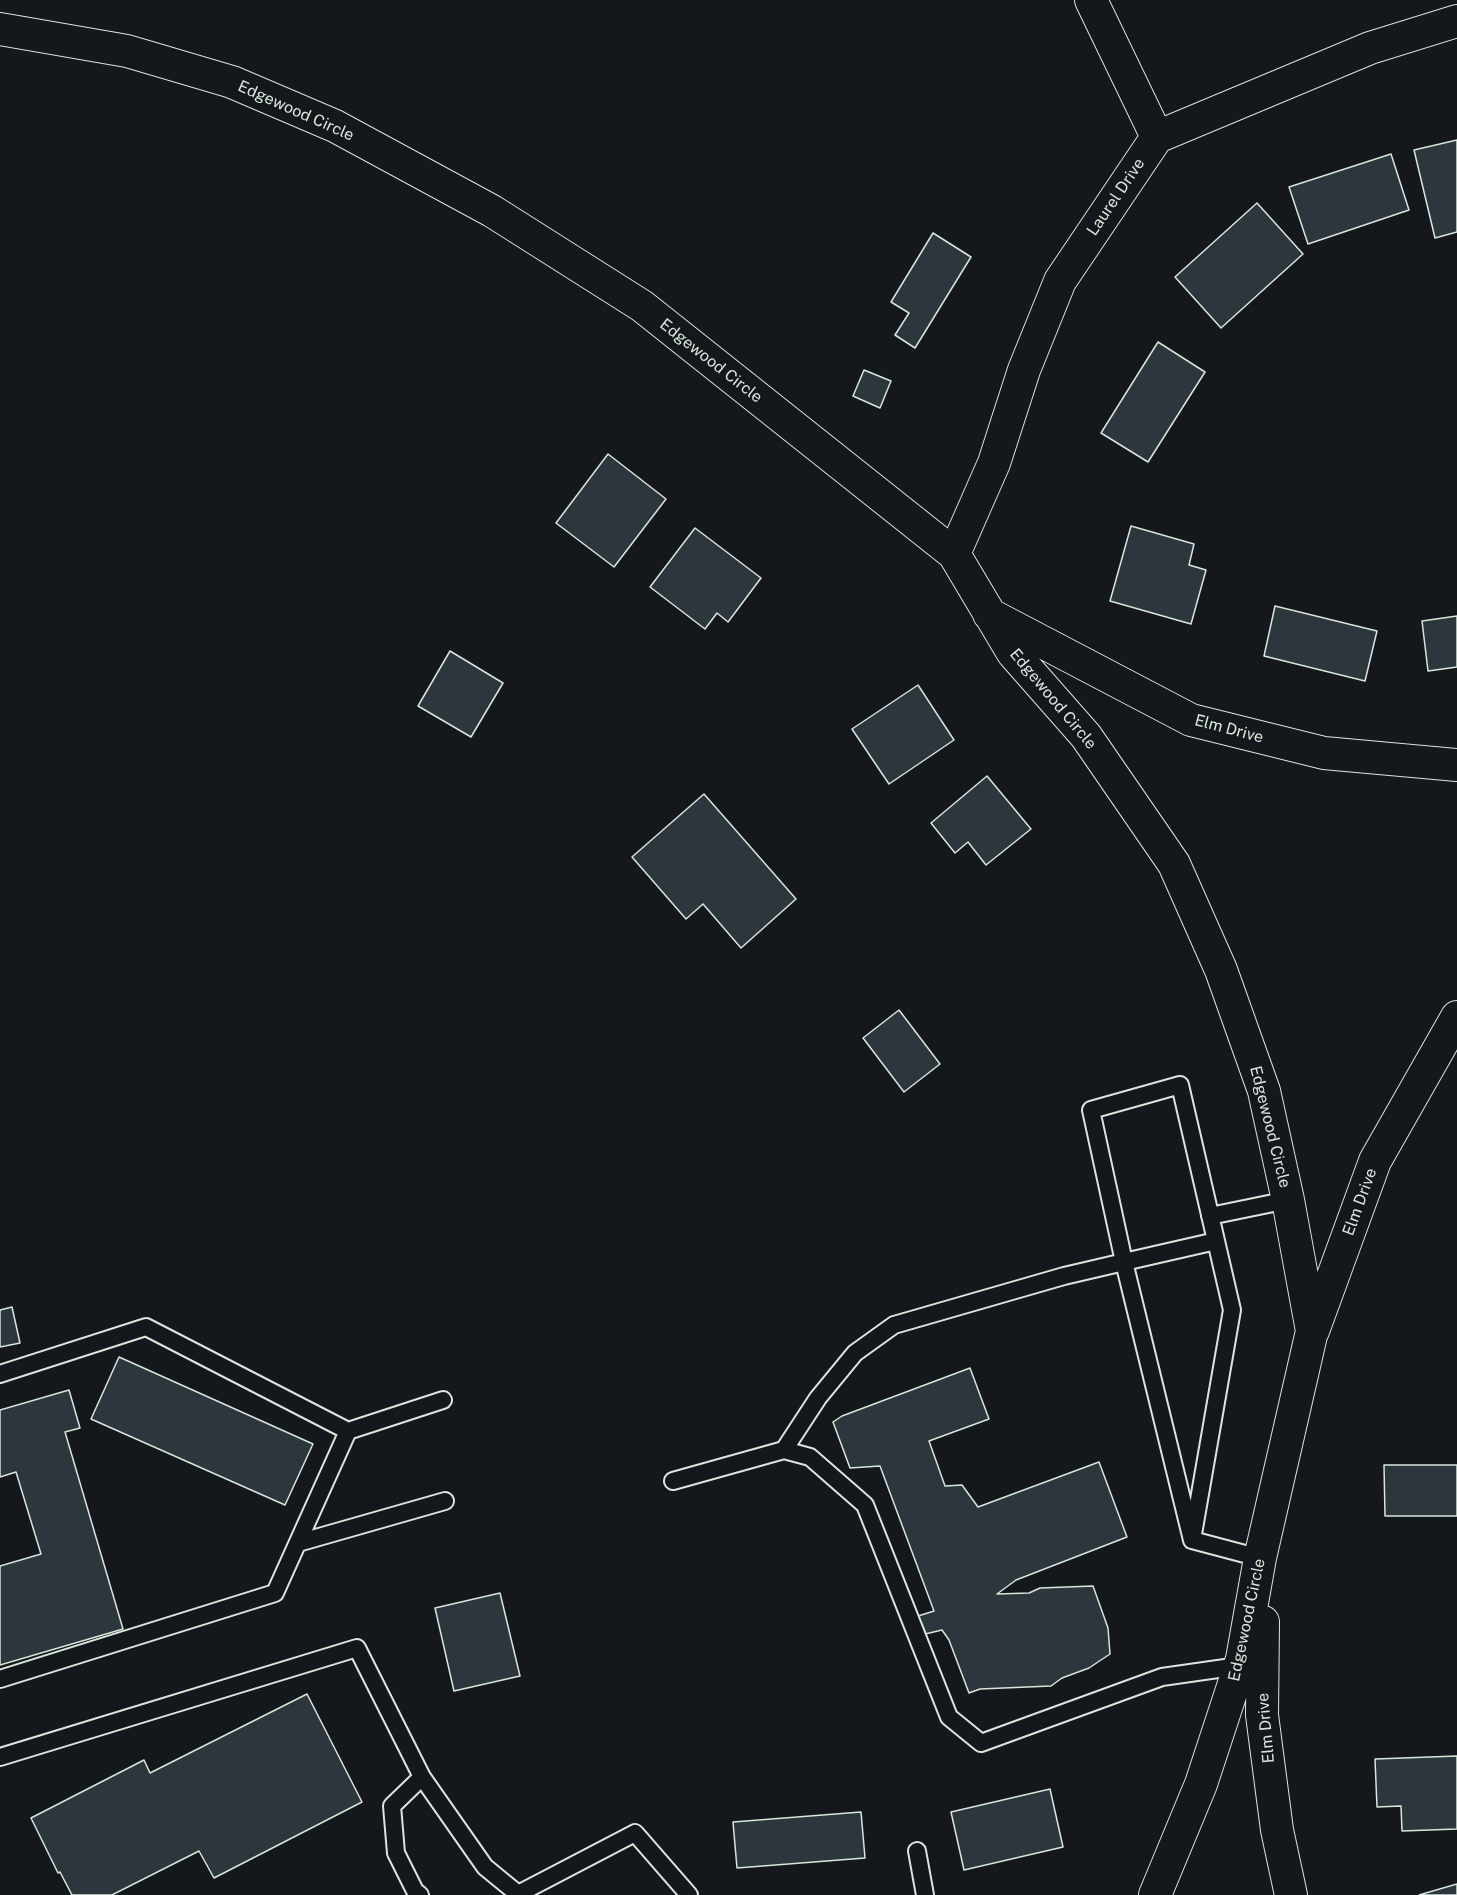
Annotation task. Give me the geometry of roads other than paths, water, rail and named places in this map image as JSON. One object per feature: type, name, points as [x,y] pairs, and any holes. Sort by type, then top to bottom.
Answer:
[{"type":"street","points":[[1091,0],[1157,136],[1370,48],[1457,21]]},
{"type":"street","name":"Edgewood Circle","points":[[0,29],[127,51],[232,82],[335,126],[482,206],[642,306],[954,554],[1013,653],[1086,736],[1174,864],[1221,970],[1264,1091],[1288,1200],[1312,1331],[1260,1558],[1239,1666],[1201,1784],[1155,1895]]},
{"type":"street","name":"Laurel Drive","points":[[954,554],[994,464],[1024,369],[1059,281],[1157,136]]},
{"type":"street","name":"Elm Drive","points":[[988,614],[1191,720],[1324,753],[1457,765]]},
{"type":"street","name":"Elm Drive","points":[[1312,1331],[1375,1161],[1457,1017]]},
{"type":"street","name":"Elm Drive","points":[[1260,1558],[1263,1636],[1262,1715],[1278,1830],[1291,1895]]},
{"type":"lane","points":[[1180,1085],[1232,1310],[1192,1540],[1124,1263],[1091,1110],[1180,1085]]},
{"type":"lane","points":[[1210,1216],[1288,1200]]},
{"type":"lane","points":[[784,1450],[818,1398],[855,1353],[894,1325],[1064,1276],[1216,1241]]},
{"type":"lane","points":[[0,1374],[146,1327],[348,1431],[443,1400]]},
{"type":"lane","points":[[0,1679],[276,1593],[348,1431]]},
{"type":"lane","points":[[673,1481],[784,1450],[810,1457],[865,1505],[949,1717],[981,1743],[1162,1677],[1239,1666]]},
{"type":"lane","points":[[298,1543],[445,1501]]},
{"type":"lane","points":[[1192,1540],[1260,1558]]},
{"type":"lane","points":[[0,1757],[357,1648],[422,1777],[485,1867],[518,1894],[635,1833],[689,1895]]},
{"type":"lane","points":[[420,1895],[415,1891],[396,1853],[392,1806],[422,1777]]},
{"type":"lane","points":[[917,1851],[926,1895]]}]
